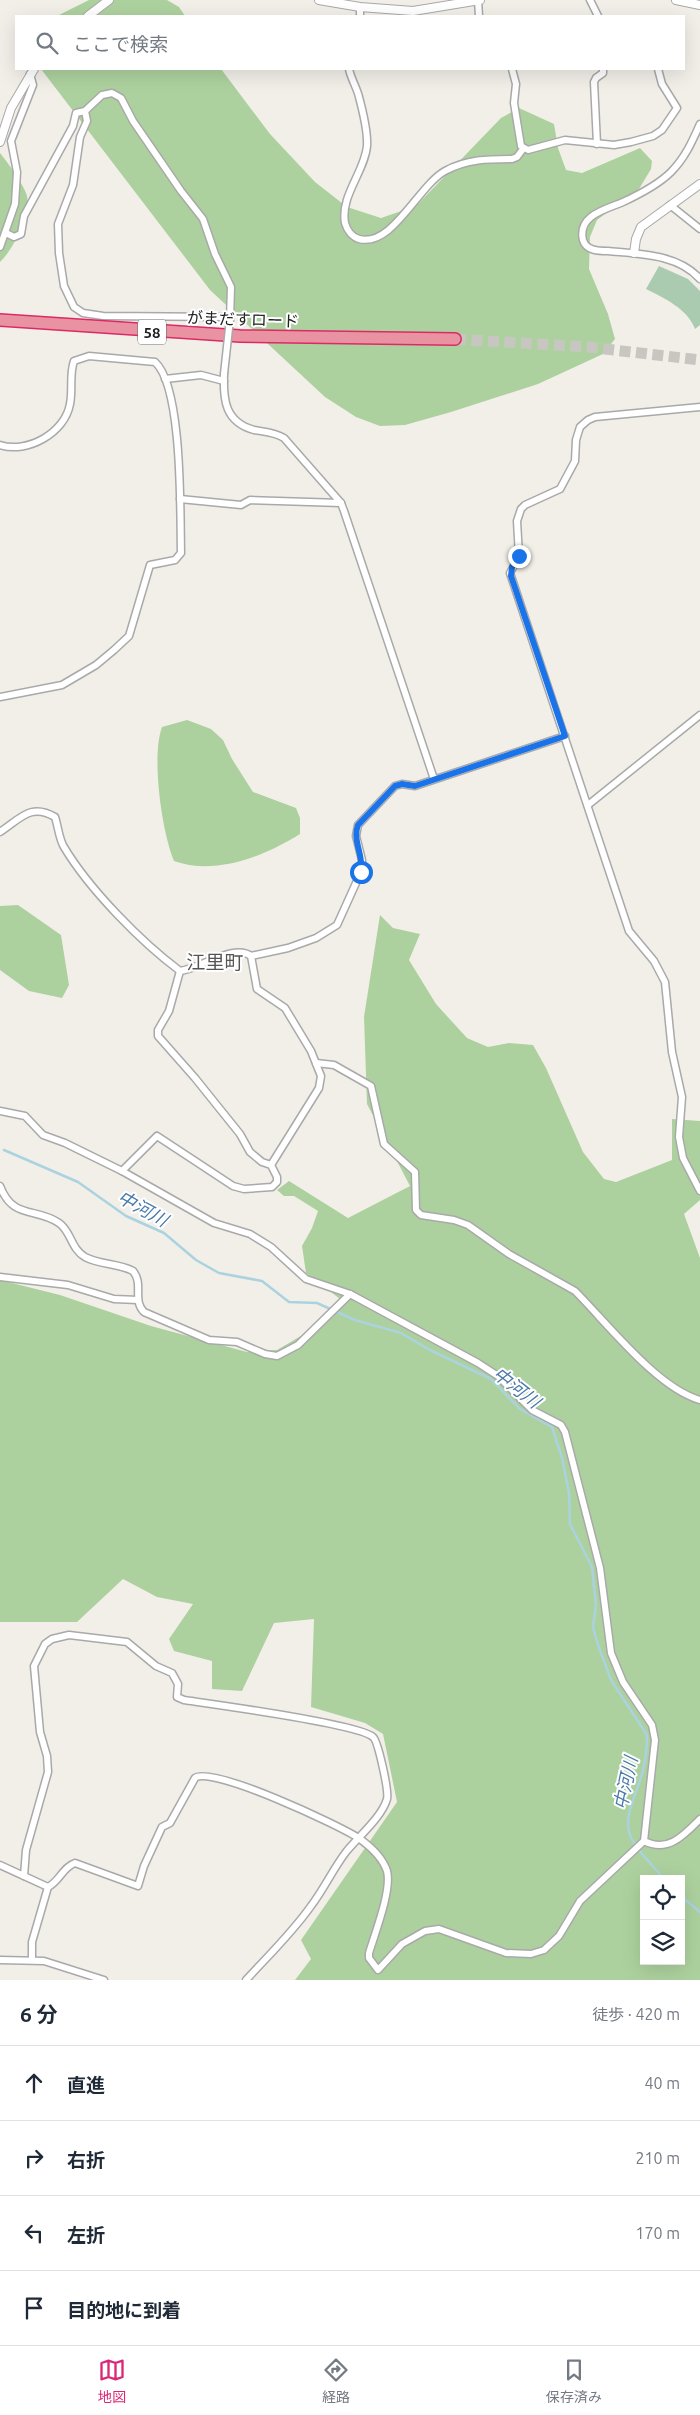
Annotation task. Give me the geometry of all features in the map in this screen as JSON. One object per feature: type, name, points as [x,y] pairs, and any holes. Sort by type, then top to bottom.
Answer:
[{"type":"highway","name":"がまだすロード","points":[[0,320],[140,331],[305,338],[455,339]]},
{"type":"street","points":[[89,15],[109,0]]},
{"type":"street","points":[[318,0],[360,7],[413,11],[479,0],[479,15]]},
{"type":"street","points":[[590,0],[598,15]]},
{"type":"street","points":[[676,0],[700,5]]},
{"type":"street","points":[[360,7],[360,15]]},
{"type":"street","points":[[349,70],[359,98],[367,139],[365,156],[352,185],[345,218],[348,229],[357,239],[372,240],[390,230],[409,206],[445,171],[474,160],[512,159],[517,157],[523,149],[514,103],[516,84],[512,70]]},
{"type":"street","points":[[597,144],[594,82],[603,73],[603,70]]},
{"type":"street","points":[[523,149],[528,150],[565,140],[614,145],[653,136],[662,130],[677,108],[662,84],[658,70]]},
{"type":"street","points":[[0,142],[11,108],[32,71]]},
{"type":"street","points":[[0,246],[13,214],[17,194],[11,141],[33,85],[32,71]]},
{"type":"street","points":[[6,233],[14,237],[21,234],[24,216],[73,126],[76,113],[85,111],[102,95],[112,93],[121,98],[133,120],[203,220],[215,254],[230,287],[230,318],[224,378],[224,401],[231,417],[244,426],[272,432],[284,438],[341,503],[434,779]]},
{"type":"street","points":[[85,111],[87,121],[80,137],[73,185],[58,232],[62,276],[74,307],[84,313],[103,316],[230,318]]},
{"type":"street","points":[[700,124],[687,152],[670,174],[623,202],[596,212],[585,225],[582,237],[588,248],[634,253],[671,260],[691,270],[700,279]]},
{"type":"street","points":[[634,253],[636,238],[641,227],[700,184]]},
{"type":"street","points":[[670,205],[700,229]]},
{"type":"street","points":[[0,445],[18,447],[36,442],[49,435],[58,427],[70,404],[71,370],[74,361],[89,356],[155,362],[165,379],[177,428],[181,554],[175,560],[150,565],[129,636],[96,665],[62,685],[0,697]]},
{"type":"street","points":[[165,379],[201,376],[224,378]]},
{"type":"street","points":[[700,407],[588,420],[577,434],[575,461],[560,489],[525,505],[518,515],[519,552],[512,567],[511,576],[630,931],[654,961],[665,982],[672,1052],[682,1097],[679,1137],[683,1158],[700,1191]]},
{"type":"street","points":[[180,499],[241,505],[250,500],[341,503]]},
{"type":"street","points":[[588,805],[700,714]]},
{"type":"street","points":[[0,832],[31,811],[43,810],[55,817],[63,846],[112,908],[180,971],[192,970],[216,958],[240,952],[251,956],[288,948],[316,938],[337,925],[361,872],[362,860],[356,836],[358,825],[395,786],[402,784],[415,786],[565,736]]},
{"type":"street","points":[[251,956],[257,989],[285,1008],[311,1051],[321,1076],[319,1088],[271,1166]]},
{"type":"street","points":[[122,1171],[157,1136],[233,1186],[244,1189],[275,1186],[277,1177],[271,1166],[262,1162],[250,1152],[240,1134],[196,1078],[158,1036],[158,1030],[169,1011],[180,971]]},
{"type":"street","points":[[316,1063],[334,1065],[371,1086],[384,1144],[415,1172],[416,1210],[421,1216],[454,1220],[468,1225],[509,1254],[566,1285],[575,1291],[652,1370],[682,1394],[700,1400]]},
{"type":"street","points":[[0,1111],[25,1116],[44,1135],[65,1143],[122,1171],[214,1223],[250,1234],[271,1247],[306,1279],[350,1294],[478,1363],[498,1376],[532,1410],[561,1425],[565,1432],[600,1568],[611,1653],[623,1682],[655,1732],[640,1845],[584,1896],[559,1936],[544,1950],[531,1954],[506,1953],[439,1929],[425,1931],[402,1944],[378,1970],[369,1958],[369,1953],[387,1886],[387,1874],[377,1856],[359,1839],[326,1820],[235,1782],[199,1775],[170,1823],[162,1827],[144,1866],[138,1886],[75,1863],[70,1865],[48,1887],[32,1942],[32,1960]]},
{"type":"street","points":[[0,1186],[6,1199],[17,1208],[60,1224],[74,1248],[85,1257],[133,1271],[138,1280],[138,1300],[141,1309],[194,1335],[217,1342],[244,1343],[270,1356],[277,1356],[291,1350],[350,1294]]},
{"type":"street","points":[[0,1277],[68,1285],[114,1299],[138,1300]]},
{"type":"street","points":[[24,1876],[30,1835],[48,1772],[47,1756],[40,1732],[34,1666],[45,1644],[52,1640],[69,1635],[127,1642],[156,1666],[172,1673],[178,1684],[178,1697],[184,1700],[333,1724],[370,1734],[377,1743],[388,1794],[385,1804],[338,1863],[313,1905],[246,1980]]},
{"type":"street","points":[[640,1845],[668,1845],[700,1819]]},
{"type":"street","points":[[0,1865],[48,1887]]},
{"type":"street","points":[[0,1960],[44,1961],[99,1979]]},
{"type":"green space","points":[[89,0],[167,0],[179,7],[184,15],[59,15]]},
{"type":"green space","points":[[42,70],[222,70],[270,134],[315,182],[347,207],[381,218],[416,206],[501,118],[519,108],[554,124],[558,148],[566,170],[582,173],[640,148],[652,161],[651,169],[639,189],[597,220],[590,237],[589,269],[608,314],[615,339],[603,354],[538,384],[451,412],[405,425],[380,426],[356,417],[325,397],[210,290]]},
{"type":"green space","points":[[0,153],[26,192],[28,204],[20,231],[0,262]]},
{"type":"green space","points":[[659,266],[688,279],[700,291],[700,325],[695,329],[692,322],[681,310],[668,300],[646,289]]},
{"type":"green space","points":[[187,720],[211,729],[223,740],[232,759],[253,792],[296,808],[300,818],[300,834],[271,850],[223,865],[190,865],[174,861],[159,794],[159,740],[162,727]]},
{"type":"green space","points":[[18,905],[61,935],[69,985],[62,998],[29,991],[0,970],[0,906]]},
{"type":"green space","points":[[380,915],[393,928],[420,934],[409,960],[436,1004],[467,1038],[488,1047],[509,1043],[533,1045],[546,1068],[583,1152],[604,1179],[616,1182],[672,1160],[672,1119],[700,1121],[700,1200],[684,1214],[700,1258],[700,1980],[295,1980],[311,1959],[301,1940],[397,1802],[383,1734],[365,1723],[311,1707],[314,1619],[274,1623],[242,1691],[212,1689],[212,1661],[174,1651],[169,1639],[193,1604],[157,1597],[123,1579],[77,1622],[0,1622],[0,1280],[60,1295],[151,1326],[247,1352],[277,1350],[333,1317],[340,1299],[306,1273],[302,1246],[312,1228],[318,1211],[294,1196],[284,1196],[277,1190],[289,1181],[348,1218],[410,1186],[367,1104],[364,1017]]},
{"type":"waterway","name":"中河川","points":[[4,1150],[78,1182],[126,1216],[164,1233],[196,1260],[219,1273],[262,1281],[289,1302],[317,1303],[355,1320],[401,1333],[430,1350],[491,1379],[520,1409],[552,1427],[562,1458],[569,1493],[570,1524],[592,1567],[596,1605],[593,1627],[598,1645],[611,1680],[647,1735],[643,1769],[629,1812],[629,1832],[639,1851],[660,1875]]},
{"type":"waterway","name":"中河川","points":[[685,1899],[700,1912]]},
{"type":"tunnel","points":[[455,339],[588,347],[700,360]]},
{"type":"district","name":"江里町","points":[[215,962]]},
{"type":"route","points":[[361,872],[363,865],[356,830],[358,825],[395,786],[399,784],[410,787],[415,786],[565,736],[510,573],[519,556]]}]
